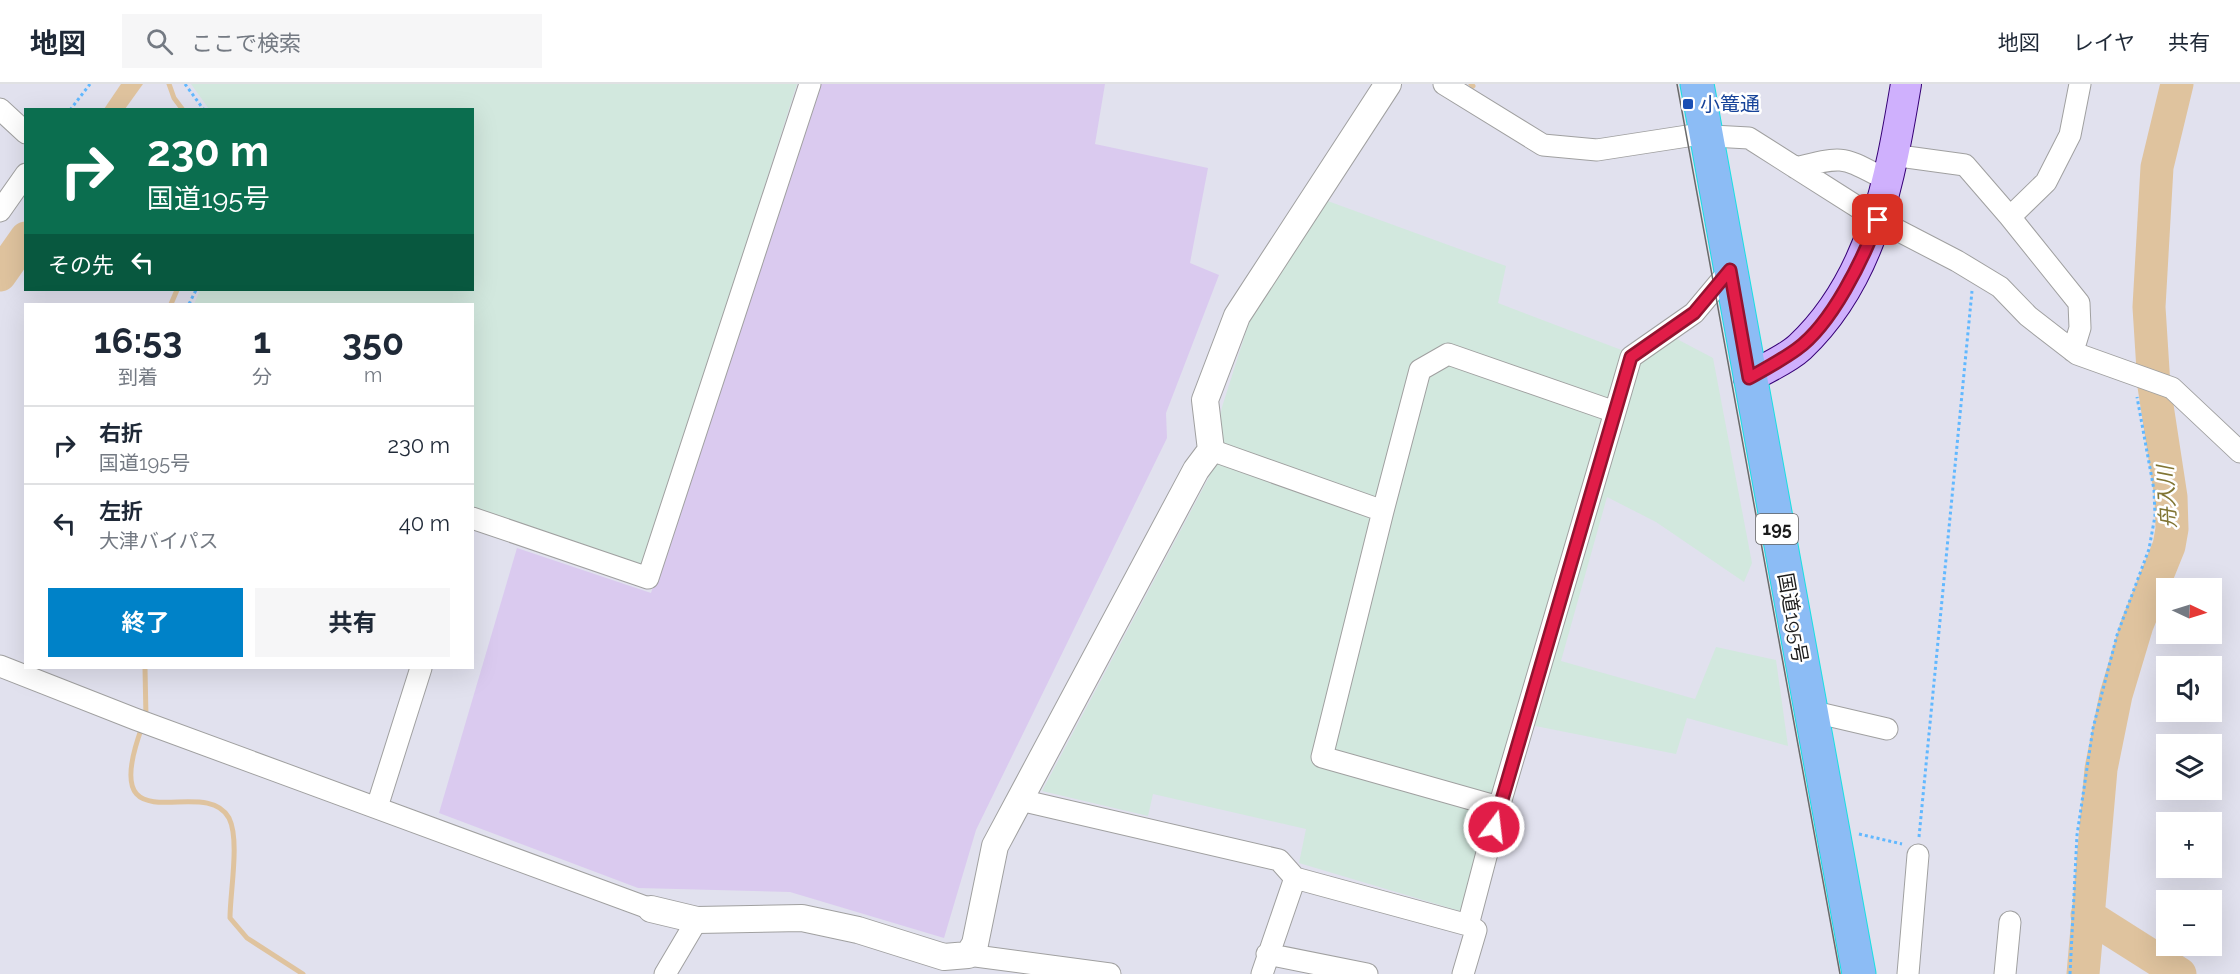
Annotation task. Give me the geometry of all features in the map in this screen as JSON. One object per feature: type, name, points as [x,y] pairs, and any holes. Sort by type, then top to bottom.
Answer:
[{"type":"highway","name":"国道195号","points":[[1697,84],[1859,974]]},
{"type":"main road","points":[[1749,378],[1799,348],[1831,311],[1863,259],[1878,220],[1905,84]]},
{"type":"street","points":[[474,519],[648,578],[810,84]]},
{"type":"street","points":[[968,955],[975,944],[995,846],[1196,470],[1211,450],[1205,400],[1237,316],[1388,84]]},
{"type":"street","points":[[1444,84],[1543,145],[1597,150],[1706,135],[1749,138],[1878,220],[2000,287],[2028,316],[2073,351],[2102,364],[2172,388],[2240,452]]},
{"type":"street","points":[[2010,217],[2046,182],[2070,135],[2080,84]]},
{"type":"street","points":[[0,109],[24,131]]},
{"type":"street","points":[[1796,168],[1832,159],[1845,159],[1889,167],[1965,165],[2079,303],[2080,328],[2073,351]]},
{"type":"street","points":[[0,211],[24,177]]},
{"type":"street","points":[[1468,925],[1499,807],[1631,357],[1694,313],[1730,270]]},
{"type":"street","points":[[1499,807],[1322,757],[1420,370],[1448,354],[1615,412]]},
{"type":"street","points":[[1211,450],[1383,511]]},
{"type":"street","points":[[0,666],[143,722],[651,909],[697,920],[802,918],[858,930],[944,957],[968,955],[1110,974]]},
{"type":"street","points":[[377,807],[422,669]]},
{"type":"street","points":[[1810,711],[1887,729]]},
{"type":"street","points":[[1020,800],[1279,860],[1294,878],[1468,925],[1476,930],[1462,974]]},
{"type":"street","points":[[1908,974],[1918,851]]},
{"type":"street","points":[[1294,878],[1264,964],[1367,974]]},
{"type":"street","points":[[665,974],[697,920]]},
{"type":"street","points":[[2005,974],[2010,922]]},
{"type":"path","points":[[72,108],[90,84]]},
{"type":"path","points":[[185,84],[203,108]]},
{"type":"path","points":[[1832,827],[1918,851],[1974,271]]},
{"type":"path","points":[[2070,974],[2077,836],[2093,728],[2117,635],[2149,549],[2155,516],[2154,490],[2135,374]]},
{"type":"shaded area","points":[[121,84],[143,84],[126,108],[105,108]]},
{"type":"shaded area","points":[[191,84],[797,84],[643,569],[474,510],[474,303],[194,303],[200,291],[474,291],[474,108],[208,108]]},
{"type":"shaded area","points":[[817,84],[1105,84],[1095,144],[1208,168],[1190,263],[1219,275],[1166,413],[1167,438],[976,830],[944,938],[790,892],[638,888],[439,813],[517,548],[651,593]]},
{"type":"shaded area","points":[[1325,200],[1506,266],[1498,303],[1640,357],[1675,338],[1713,358],[1752,563],[1744,582],[1656,522],[1607,497],[1561,661],[1695,699],[1716,647],[1776,660],[1788,746],[1687,718],[1676,754],[1515,722],[1463,912],[1299,863],[1306,829],[1153,794],[1148,816],[1042,791],[1209,477],[1222,407],[1250,319]]},
{"type":"waterway","points":[[169,84],[174,98],[182,108]]},
{"type":"waterway","name":"舟入川","points":[[2083,974],[2101,769],[2116,695],[2137,625],[2169,546],[2172,529],[2171,497],[2154,386],[2149,307],[2157,167],[2177,84]]},
{"type":"waterway","points":[[0,275],[24,241]]},
{"type":"waterway","points":[[171,303],[177,291]]},
{"type":"waterway","points":[[145,669],[146,718]]},
{"type":"waterway","points":[[142,727],[132,765],[133,787],[143,799],[159,802],[198,802],[216,806],[229,818],[234,839],[230,918],[247,938],[303,974]]},
{"type":"waterway","points":[[2087,915],[2180,974]]},
{"type":"tram line","points":[[1677,84],[1840,974]]},
{"type":"place","name":"小篭通","points":[[1688,104]]},
{"type":"route","points":[[1494,827],[1631,357],[1694,313],[1714,293],[1730,270],[1749,378],[1799,348],[1831,311],[1863,259],[1878,220]]}]
